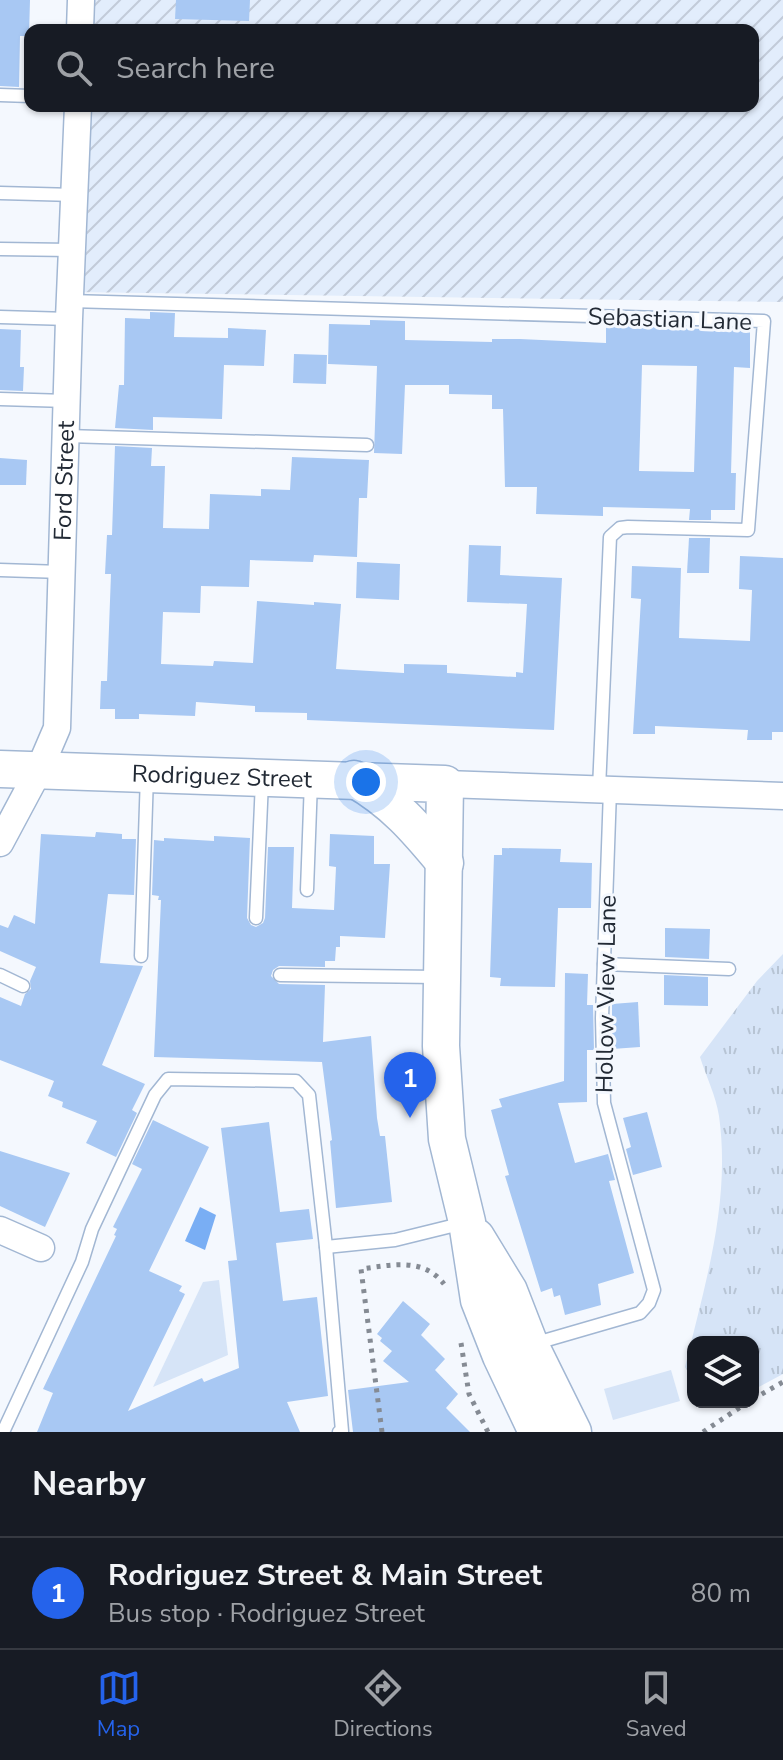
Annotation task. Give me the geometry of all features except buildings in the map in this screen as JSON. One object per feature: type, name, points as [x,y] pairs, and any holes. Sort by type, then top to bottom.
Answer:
[{"type":"street","points":[[80,24],[81,0]]},
{"type":"street","name":"Ford Street","points":[[0,843],[39,770],[57,728],[78,112]]},
{"type":"street","name":"Rodriguez Street","points":[[0,769],[783,796]]},
{"type":"street","points":[[354,779],[381,795],[406,816],[445,863]]},
{"type":"street","points":[[445,784],[441,1046],[447,1139],[467,1222],[479,1300],[537,1432]]},
{"type":"street","points":[[467,1222],[509,1291],[530,1345],[573,1432]]},
{"type":"street","points":[[0,1230],[41,1248]]},
{"type":"lane","points":[[0,95],[24,96]]},
{"type":"lane","points":[[0,193],[75,195]]},
{"type":"lane","points":[[0,249],[72,250]]},
{"type":"lane","points":[[0,317],[69,310]]},
{"type":"lane","name":"Sebastian Lane","points":[[69,310],[764,321],[748,530],[628,527],[620,528],[610,537],[605,790]]},
{"type":"lane","points":[[0,399],[67,401]]},
{"type":"lane","points":[[67,436],[367,445]]},
{"type":"lane","points":[[0,570],[62,572]]},
{"type":"lane","points":[[141,956],[147,775]]},
{"type":"lane","points":[[256,918],[262,777]]},
{"type":"lane","points":[[307,890],[311,779]]},
{"type":"lane","name":"Hollow View Lane","points":[[530,1345],[640,1313],[649,1303],[654,1290],[604,1103],[605,790]]},
{"type":"lane","points":[[604,964],[729,969]]},
{"type":"lane","points":[[0,975],[23,986]]},
{"type":"lane","points":[[280,975],[444,977]]},
{"type":"lane","points":[[3,1432],[82,1262],[92,1229],[155,1095],[168,1079],[296,1081],[309,1095],[326,1247],[342,1431],[339,1432]]},
{"type":"lane","points":[[326,1247],[403,1239],[467,1222]]},
{"type":"path","points":[[382,1432],[361,1269],[411,1264],[421,1266],[436,1274],[447,1289]]},
{"type":"path","points":[[460,1337],[469,1394],[488,1432]]},
{"type":"path","points":[[759,1396],[783,1382]]},
{"type":"path","points":[[703,1432],[739,1408]]},
{"type":"shaded area","points":[[79,0],[783,0],[783,302],[71,292],[76,112],[759,112],[759,24],[78,24]]},
{"type":"green space","points":[[783,954],[783,1374],[759,1387],[759,1336],[693,1336],[714,1243],[722,1180],[719,1116],[700,1057],[757,981]]},
{"type":"green space","points":[[219,1280],[228,1355],[153,1387],[203,1282]]},
{"type":"green space","points":[[671,1370],[680,1401],[613,1420],[604,1389]]},
{"type":"water","points":[[200,1207],[216,1215],[205,1250],[185,1241]]},
{"type":"place","name":"Rodriguez Street & Main Street","points":[[410,1118]]}]
